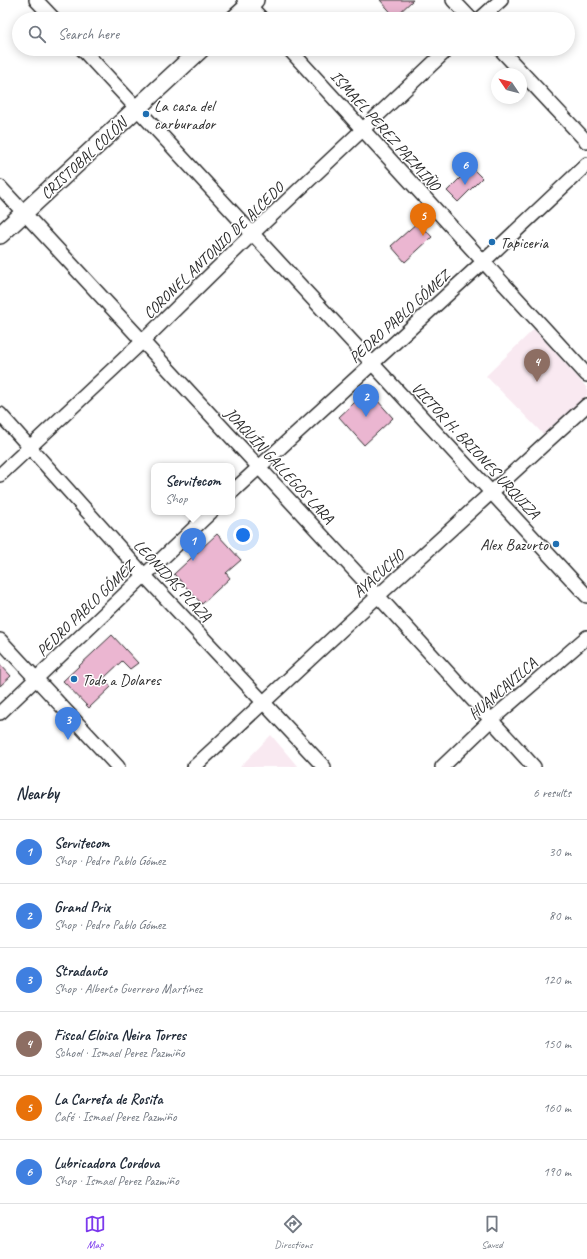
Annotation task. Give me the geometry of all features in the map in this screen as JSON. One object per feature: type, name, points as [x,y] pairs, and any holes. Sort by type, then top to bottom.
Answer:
[{"type":"street","points":[[36,0],[47,12]]},
{"type":"street","points":[[453,0],[464,12]]},
{"type":"street","points":[[488,12],[501,0]]},
{"type":"street","points":[[240,12],[249,2],[257,12]]},
{"type":"street","name":"VICTOR H. BRIONES URQUIZA","points":[[89,56],[587,596]]},
{"type":"street","name":"CRISTOBAL COLÓN","points":[[0,235],[193,56]]},
{"type":"street","name":"ISMAEL PEREZ PAZMIÑO","points":[[295,56],[587,375]]},
{"type":"street","name":"CORONEL ANTONIO DE ALCEDO","points":[[0,474],[143,342],[253,233],[441,56]]},
{"type":"street","points":[[507,56],[587,142]]},
{"type":"street","name":"PEDRO PABLO GÓMEZ","points":[[235,489],[483,262],[587,164]]},
{"type":"street","name":"JOAQUÍN GALLEGOS LARA","points":[[0,187],[534,767]]},
{"type":"street","name":"AYACUCHO","points":[[194,767],[587,405]]},
{"type":"street","name":"LEONIDAS PLAZA","points":[[0,414],[144,575],[324,767]]},
{"type":"street","name":"PEDRO PABLO GÓMEZ","points":[[0,713],[208,515]]},
{"type":"street","name":"HUANCAVILCA","points":[[442,767],[491,720],[587,637]]},
{"type":"street","points":[[0,640],[118,767]]},
{"type":"shaded area","points":[[534,329],[587,388],[587,395],[543,434],[486,376]]},
{"type":"shaded area","points":[[271,735],[298,767],[240,767]]},
{"type":"building","points":[[380,0],[413,0],[400,12],[391,12]]},
{"type":"building","points":[[471,167],[482,178],[458,202],[447,191]]},
{"type":"building","points":[[418,222],[432,237],[405,262],[391,246]]},
{"type":"building","points":[[368,390],[393,418],[364,445],[339,417]]},
{"type":"building","points":[[217,534],[241,560],[226,573],[230,578],[202,604],[174,574]]},
{"type":"building","points":[[112,635],[138,663],[130,669],[122,661],[104,678],[111,687],[89,708],[63,681]]},
{"type":"building","points":[[0,664],[11,676],[0,686]]},
{"type":"place","name":"La casa del carburador","points":[[146,114]]},
{"type":"place","name":"Lubricadora Cordova","points":[[465,185]]},
{"type":"place","name":"La Carreta de Rosita","points":[[423,236]]},
{"type":"place","name":"Tapiceria","points":[[492,242]]},
{"type":"place","name":"Fiscal Eloisa Neira Torres","points":[[537,382]]},
{"type":"place","name":"Grand Prix","points":[[366,417]]},
{"type":"place","name":"Alex Bazurto","points":[[556,544]]},
{"type":"place","name":"Servitecom","points":[[193,561]]},
{"type":"place","name":"Todo a Dolares","points":[[74,679]]},
{"type":"place","name":"Stradauto","points":[[68,740]]}]
